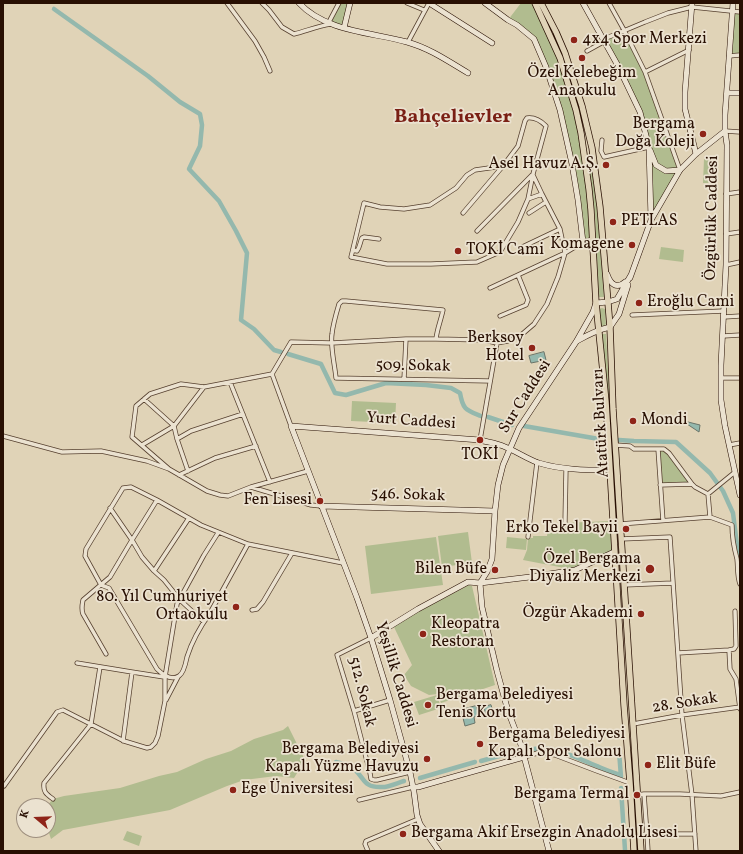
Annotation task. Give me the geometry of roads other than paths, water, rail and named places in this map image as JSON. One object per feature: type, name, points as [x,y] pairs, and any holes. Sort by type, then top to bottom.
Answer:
[{"type":"main road","points":[[299,3],[303,8],[316,17],[344,28],[408,42],[430,50],[468,72]]},
{"type":"main road","points":[[344,28],[350,3]]},
{"type":"main road","points":[[429,3],[492,43]]},
{"type":"main road","points":[[485,3],[508,20],[518,25],[534,39],[546,67],[560,110],[572,164],[583,242],[593,240]]},
{"type":"main road","name":"Atatürk Bulvarı","points":[[535,3],[560,58],[576,110],[589,189],[596,303],[606,402],[614,552],[634,851]]},
{"type":"main road","name":"Atatürk Bulvarı","points":[[541,3],[565,53],[582,106],[592,148],[600,207],[610,327],[615,445],[641,851]]},
{"type":"main road","points":[[583,3],[617,64],[640,112],[648,147],[651,220]]},
{"type":"main road","name":"Özgürlük Caddesi","points":[[733,3],[725,115],[727,145],[726,265],[721,378],[722,406],[725,426],[740,495]]},
{"type":"main road","points":[[692,5],[685,109],[696,154]]},
{"type":"main road","points":[[727,93],[740,93]]},
{"type":"main road","points":[[610,327],[618,314],[651,220],[680,170],[696,154],[725,131]]},
{"type":"main road","points":[[648,147],[656,165],[666,172],[680,170]]},
{"type":"main road","points":[[605,267],[608,278],[612,283],[618,286],[622,285],[631,275]]},
{"type":"main road","points":[[596,303],[608,302],[617,299],[631,275]]},
{"type":"main road","name":"Sur Caddesi","points":[[480,583],[488,572],[492,559],[498,485],[503,465],[519,428],[576,342],[593,312],[596,303]]},
{"type":"main road","name":"Sur Caddesi","points":[[576,342],[599,330],[610,327]]},
{"type":"main road","points":[[291,426],[321,506]]},
{"type":"main road","name":"Yurt Caddesi","points":[[291,426],[480,440],[503,446],[537,462],[566,468],[609,470]]},
{"type":"main road","name":"546. Sokak","points":[[321,506],[495,511]]},
{"type":"main road","name":"Yeşillik Caddesi","points":[[321,506],[371,638],[410,772],[418,819],[440,851]]},
{"type":"main road","points":[[371,638],[418,609],[468,582],[480,583],[575,570],[614,552]]},
{"type":"main road","points":[[480,583],[482,606],[497,671],[508,711],[521,745],[550,851]]},
{"type":"main road","points":[[413,787],[418,787],[524,757]]},
{"type":"street","points":[[227,3],[255,41],[270,71]]},
{"type":"street","points":[[262,3],[282,27],[294,34],[310,30],[330,22],[339,3]]},
{"type":"street","points":[[407,3],[424,10]]},
{"type":"street","points":[[408,42],[429,3]]},
{"type":"street","points":[[609,3],[645,72],[680,170]]},
{"type":"street","points":[[587,51],[624,30],[692,5],[740,12]]},
{"type":"street","points":[[645,72],[689,50]]},
{"type":"street","points":[[729,56],[740,55]]},
{"type":"street","points":[[463,213],[503,166],[518,146],[527,118],[530,117],[541,121],[546,126],[528,199],[518,222],[500,252],[477,262],[431,264],[387,264],[351,257],[364,203],[380,207],[404,209],[430,205],[456,188],[475,170],[503,166]]},
{"type":"street","points":[[725,131],[740,132]]},
{"type":"street","points":[[602,140],[601,151],[604,157],[648,147]]},
{"type":"street","points":[[308,471],[251,487],[228,496],[207,491],[169,469],[132,437],[136,406],[150,394],[182,384],[204,386],[272,374],[291,342],[332,342],[406,338],[483,340],[497,343],[508,341],[520,336],[534,324],[548,304],[565,253],[560,229],[533,174]]},
{"type":"street","points":[[477,231],[533,174]]},
{"type":"street","points":[[726,194],[740,192]]},
{"type":"street","points":[[528,199],[542,194]]},
{"type":"street","points":[[529,213],[546,202]]},
{"type":"street","points":[[520,248],[560,229]]},
{"type":"street","points":[[726,234],[740,232]]},
{"type":"street","points":[[353,250],[357,251],[359,249],[360,240],[364,237],[379,239]]},
{"type":"street","points":[[490,288],[565,253],[583,242]]},
{"type":"street","points":[[726,265],[740,262]]},
{"type":"street","points":[[500,316],[526,305],[528,300],[518,275]]},
{"type":"street","points":[[332,342],[331,336],[339,304],[342,301],[443,310],[436,339]]},
{"type":"street","points":[[632,314],[724,311]]},
{"type":"street","points":[[724,317],[740,316]]},
{"type":"street","points":[[723,336],[740,335]]},
{"type":"street","points":[[404,379],[406,338]]},
{"type":"street","name":"509. Sokak","points":[[332,342],[336,378],[490,381]]},
{"type":"street","points":[[480,440],[497,343]]},
{"type":"street","points":[[272,374],[291,426]]},
{"type":"street","points":[[721,378],[740,378]]},
{"type":"street","points":[[230,382],[270,482]]},
{"type":"street","points":[[142,445],[174,426],[204,386]]},
{"type":"street","points":[[144,399],[174,426],[177,440],[188,471]]},
{"type":"street","points":[[177,440],[191,431],[243,414]]},
{"type":"street","points":[[3,436],[62,452],[101,451],[147,461],[169,469]]},
{"type":"street","points":[[729,445],[740,443]]},
{"type":"street","points":[[615,445],[630,446],[634,449],[664,449],[669,453],[692,484],[708,494]]},
{"type":"street","points":[[179,475],[215,458],[256,446]]},
{"type":"street","points":[[658,449],[662,521]]},
{"type":"street","points":[[528,537],[537,462]]},
{"type":"street","points":[[565,523],[566,468]]},
{"type":"street","points":[[708,494],[735,472]]},
{"type":"street","points":[[660,485],[692,484]]},
{"type":"street","points":[[165,677],[158,669],[109,588],[101,585],[85,556],[86,549],[122,488],[132,487],[201,525],[248,544],[343,562]]},
{"type":"street","points":[[251,487],[311,505],[321,506]]},
{"type":"street","points":[[708,494],[710,517]]},
{"type":"street","points":[[106,654],[83,614],[81,608],[83,600],[110,577],[157,500]]},
{"type":"street","points":[[110,508],[142,557],[164,580],[180,600],[204,622]]},
{"type":"street","points":[[620,524],[710,517],[732,525],[740,584]]},
{"type":"street","points":[[154,571],[189,518]]},
{"type":"street","points":[[4,786],[57,712],[63,710],[123,740],[147,748],[152,747],[158,736],[165,701],[165,677],[178,604],[204,555],[218,533]]},
{"type":"street","points":[[621,539],[670,538],[682,715],[692,795],[696,851]]},
{"type":"street","points":[[165,701],[178,677],[182,673],[192,644],[248,544]]},
{"type":"street","points":[[252,610],[256,609],[263,602],[292,553]]},
{"type":"street","points":[[624,585],[673,583]]},
{"type":"street","points":[[678,653],[734,649],[736,646],[735,611]]},
{"type":"street","name":"512. Sokak","points":[[371,638],[337,655],[354,711],[371,778],[378,780],[410,772]]},
{"type":"street","points":[[729,650],[730,669],[736,679],[740,708]]},
{"type":"street","points":[[77,663],[172,678],[178,677]]},
{"type":"street","points":[[52,798],[45,793],[43,788],[44,783],[90,724],[100,667]]},
{"type":"street","points":[[123,740],[132,672]]},
{"type":"street","points":[[354,711],[390,700]]},
{"type":"street","name":"28. Sokak","points":[[633,724],[682,715],[740,708]]},
{"type":"street","points":[[524,757],[541,752],[555,755],[630,783]]},
{"type":"street","points":[[359,800],[413,787]]},
{"type":"street","points":[[637,795],[680,794],[721,796],[740,792]]},
{"type":"street","points":[[644,794],[648,851]]},
{"type":"street","points":[[368,851],[365,844],[366,841],[418,819]]},
{"type":"street","points":[[640,835],[695,834]]},
{"type":"water","points":[[544,352],[546,360],[531,363],[529,356]]},
{"type":"water","points":[[684,422],[700,425],[699,432]]},
{"type":"water","points":[[491,705],[494,714],[486,716],[484,707]]},
{"type":"water","points":[[476,706],[479,715],[474,717],[475,723],[465,726],[461,710]]},
{"type":"waterway","points":[[54,9],[148,76],[180,102],[200,114],[202,125],[200,146],[189,169],[219,201],[247,253],[241,320],[254,329],[274,350],[281,352]]},
{"type":"waterway","points":[[288,354],[321,364],[335,393],[346,395],[386,383],[451,388],[460,393],[462,403],[466,409],[481,416]]},
{"type":"waterway","points":[[488,417],[512,425]]},
{"type":"waterway","points":[[524,426],[599,439]]},
{"type":"waterway","points":[[619,440],[676,442],[710,473],[723,491],[733,513],[740,569]]},
{"type":"waterway","points":[[534,749],[542,748],[558,751],[620,775]]},
{"type":"waterway","points":[[481,761],[517,751]]},
{"type":"waterway","points":[[619,751],[621,777]]},
{"type":"waterway","points":[[336,762],[346,765],[358,772],[365,782],[371,786],[385,787],[404,781]]},
{"type":"waterway","points":[[420,778],[475,762]]},
{"type":"waterway","points":[[621,788],[625,850]]},
{"type":"place","name":"4x4 Spor Merkezi","points":[[574,40]]},
{"type":"place","name":"Özel Kelebeğim Anaokulu","points":[[582,58]]},
{"type":"place","name":"Bergama Doğa Koleji","points":[[703,134]]},
{"type":"place","name":"Asel Havuz A.Ş.","points":[[606,165]]},
{"type":"place","name":"PETLAS","points":[[613,222]]},
{"type":"place","name":"Komagene","points":[[632,245]]},
{"type":"place","name":"TOKİ Cami","points":[[458,251]]},
{"type":"place","name":"Eroğlu Cami","points":[[639,303]]},
{"type":"place","name":"Berksoy Hotel","points":[[532,348]]},
{"type":"place","name":"Mondi","points":[[633,421]]},
{"type":"place","name":"TOKİ","points":[[480,440]]},
{"type":"place","name":"Fen Lisesi","points":[[320,501]]},
{"type":"place","name":"Erko Tekel Bayii","points":[[626,529]]},
{"type":"place","name":"Özel Bergama Diyaliz Merkezi","points":[[650,569]]},
{"type":"place","name":"Bilen Büfe","points":[[495,570]]},
{"type":"place","name":"80. Yıl Cumhuriyet Ortaokulu","points":[[236,607]]},
{"type":"place","name":"Özgür Akademi","points":[[641,614]]},
{"type":"place","name":"Kleopatra Restoran","points":[[423,634]]},
{"type":"place","name":"Bergama Belediyesi Tenis Kortu","points":[[428,705]]},
{"type":"place","name":"Bergama Belediyesi Kapalı Spor Salonu","points":[[480,744]]},
{"type":"place","name":"Bergama Belediyesi Kapalı Yüzme Havuzu","points":[[427,759]]},
{"type":"place","name":"Elit Büfe","points":[[648,765]]},
{"type":"place","name":"Ege Üniversitesi","points":[[233,790]]},
{"type":"place","name":"Bergama Termal","points":[[637,795]]},
{"type":"place","name":"Bergama Akif Ersezgin Anadolu Lisesi","points":[[403,834]]},
{"type":"district","name":"Bahçelievler","points":[[453,118]]}]
